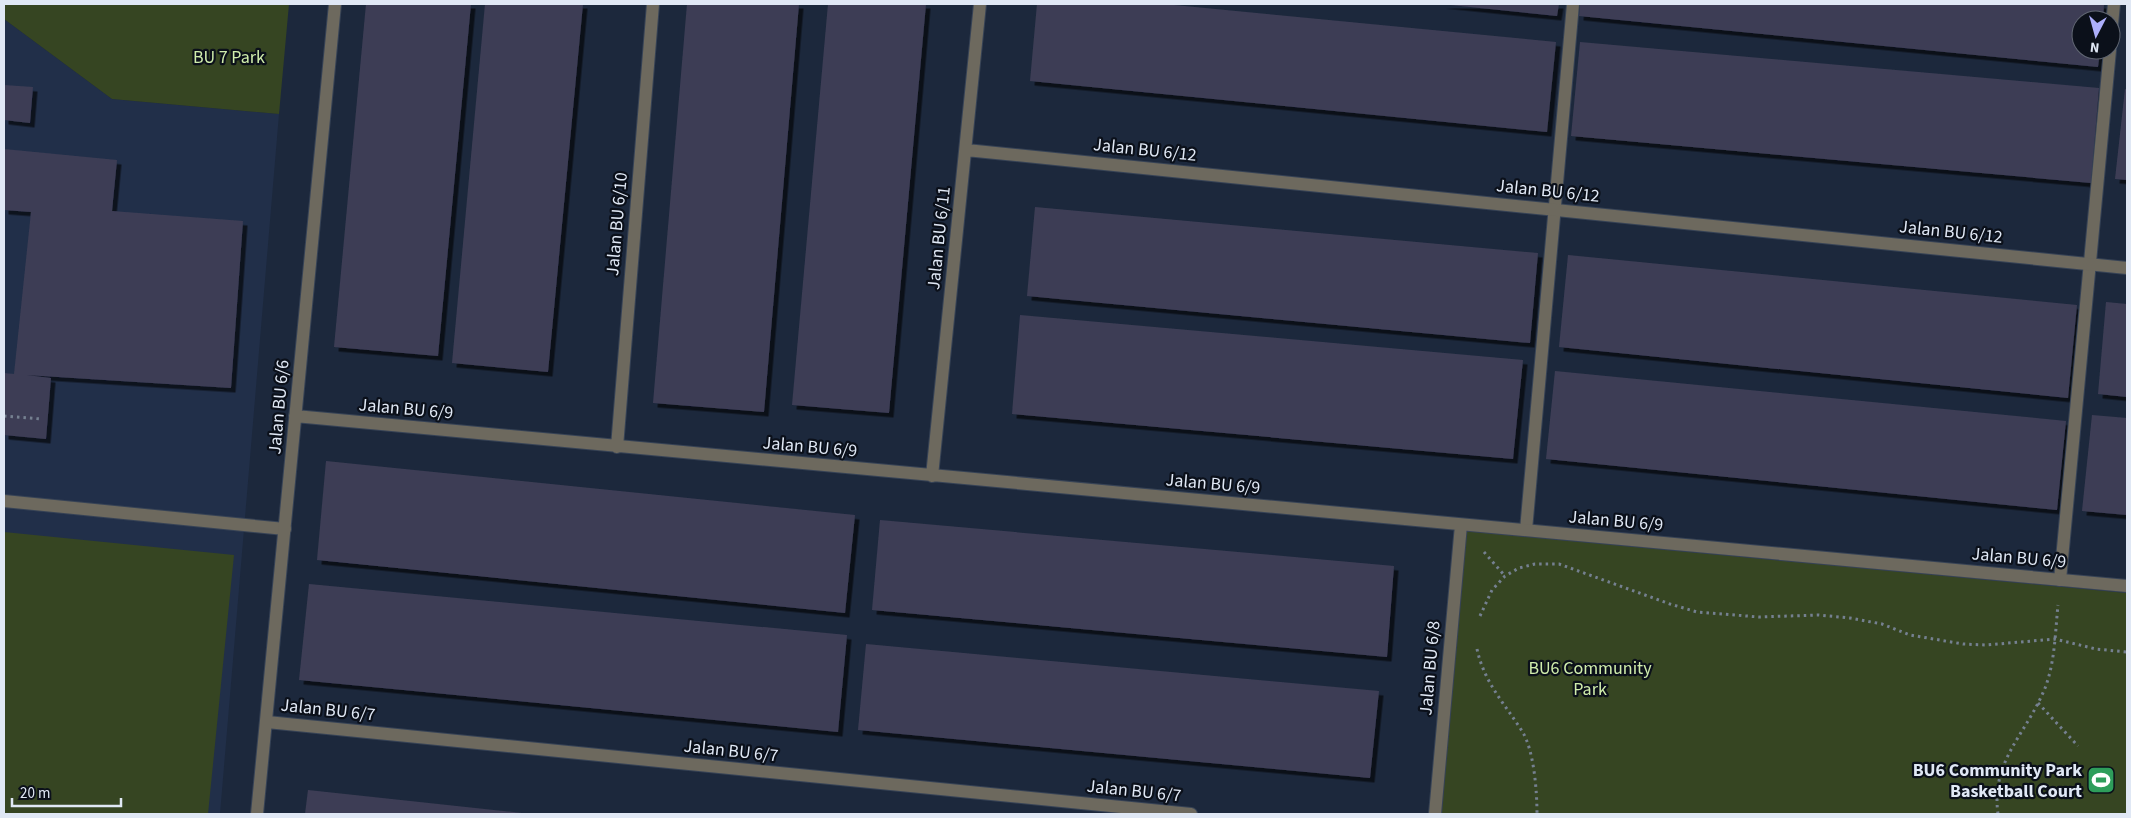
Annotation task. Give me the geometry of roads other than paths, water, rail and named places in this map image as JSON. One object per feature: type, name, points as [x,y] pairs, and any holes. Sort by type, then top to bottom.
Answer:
[{"type":"street","name":"Jalan BU 6/6","points":[[257,814],[335,4]]},
{"type":"street","name":"Jalan BU 6/10","points":[[617,447],[653,4]]},
{"type":"street","name":"Jalan BU 6/11","points":[[932,476],[980,4]]},
{"type":"street","points":[[1526,530],[1573,4]]},
{"type":"street","points":[[2060,580],[2109,60]]},
{"type":"street","name":"Jalan BU 6/12","points":[[966,150],[2127,268]]},
{"type":"street","name":"Jalan BU 6/9","points":[[296,416],[2127,586]]},
{"type":"street","points":[[4,501],[285,529]]},
{"type":"street","name":"Jalan BU 6/8","points":[[1434,814],[1461,525]]},
{"type":"street","name":"Jalan BU 6/7","points":[[267,722],[1191,814]]},
{"type":"place","name":"BU6 Community Park Basketball Court","points":[[2101,780]]},
{"type":"park label","name":"BU 7 Park","points":[[229,57]]},
{"type":"park label","name":"BU6 Community Park","points":[[1590,678]]}]
